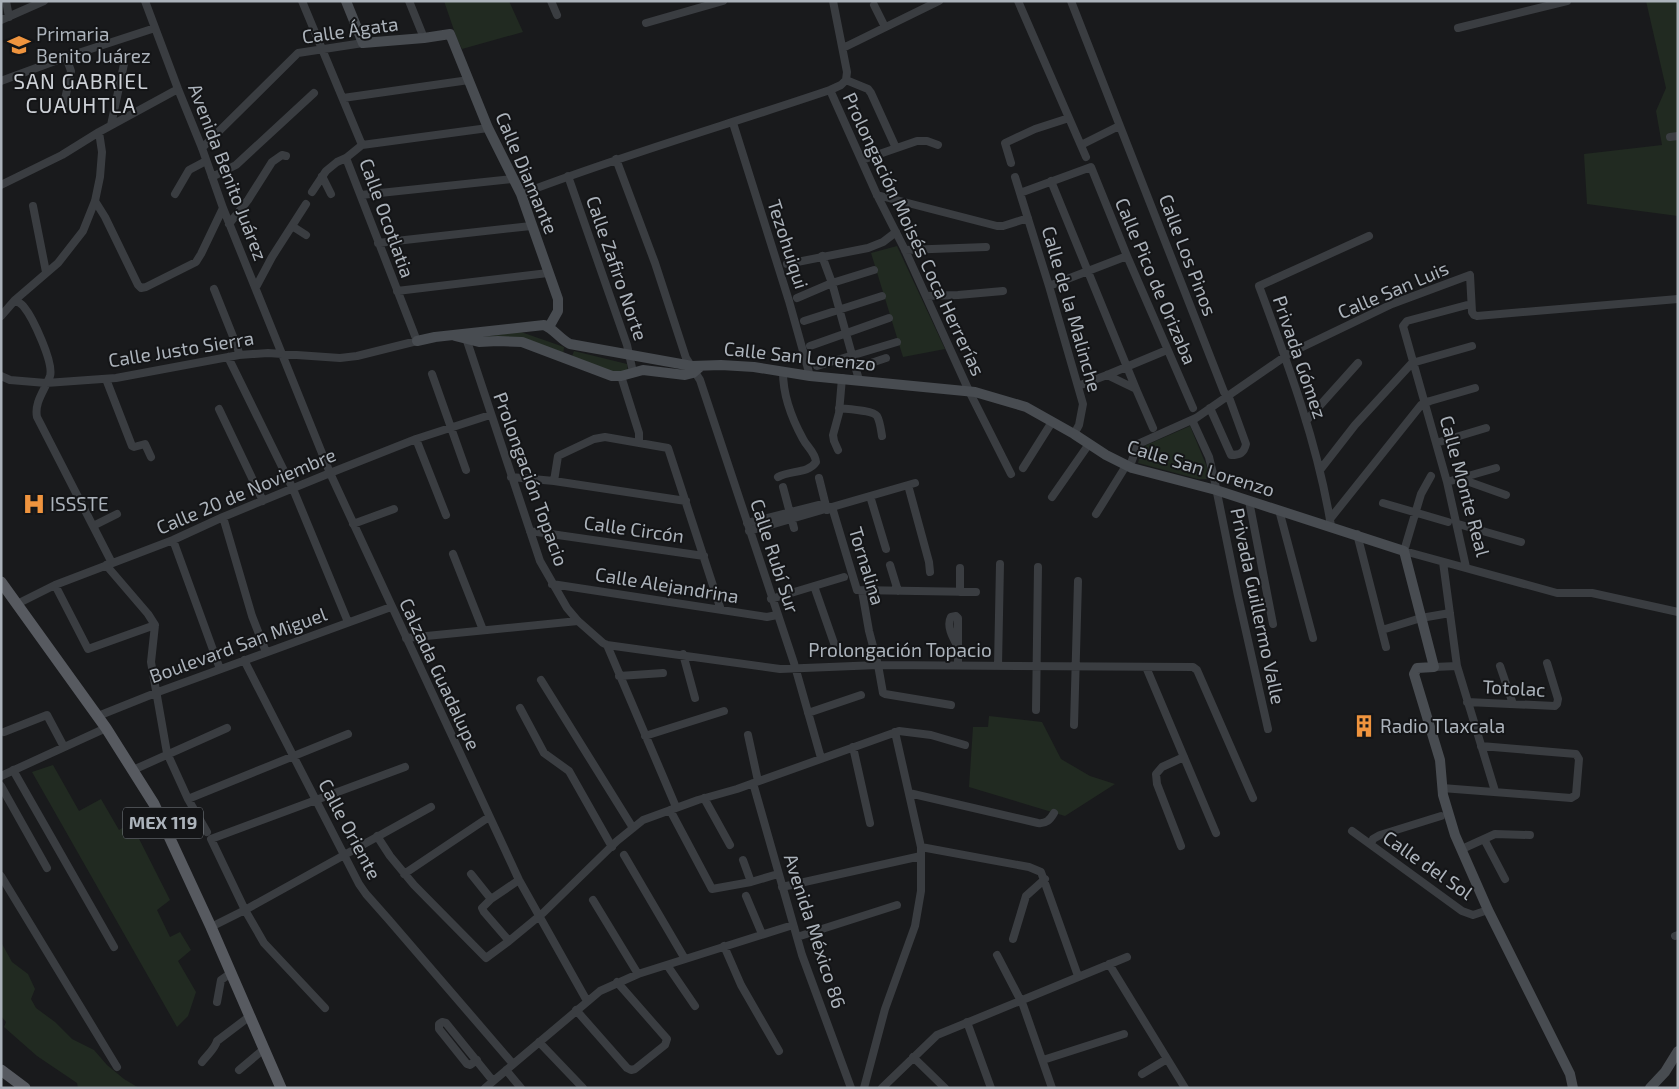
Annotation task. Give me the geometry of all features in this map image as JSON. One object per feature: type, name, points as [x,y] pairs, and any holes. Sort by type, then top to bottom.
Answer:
[{"type":"main road","name":"MEX 119","points":[[1,582],[98,716],[154,804],[211,927],[281,1088]]},
{"type":"main road","points":[[1,1070],[25,1088]]},
{"type":"main road","points":[[1,1079],[14,1088]]},
{"type":"street","points":[[6,1],[5,19],[44,1]]},
{"type":"street","name":"Avenida Benito Juárez","points":[[145,1],[202,148],[223,208],[256,287],[281,354]]},
{"type":"street","name":"Calle Ocotlatia","points":[[302,1],[362,146],[346,158],[417,341]]},
{"type":"street","points":[[346,1],[363,43]]},
{"type":"street","points":[[408,1],[424,38]]},
{"type":"street","points":[[551,1],[557,15]]},
{"type":"street","points":[[646,23],[723,1]]},
{"type":"street","points":[[833,1],[843,48],[846,80]]},
{"type":"street","points":[[843,48],[939,1]]},
{"type":"street","points":[[1018,1],[1086,157]]},
{"type":"street","name":"Calle Los Pinos","points":[[1071,1],[1224,392],[1230,400],[1246,444],[1244,450],[1239,455],[1232,455],[1210,408]]},
{"type":"street","points":[[1458,28],[1567,1]]},
{"type":"street","points":[[874,5],[884,27]]},
{"type":"street","points":[[1,81],[66,57],[155,28]]},
{"type":"street","name":"Calle Ágata","points":[[202,148],[295,55],[302,52],[363,43],[450,34]]},
{"type":"street","name":"Calle Diamante","points":[[450,34],[488,128],[520,194],[548,273],[558,304],[556,315],[550,327]]},
{"type":"street","points":[[64,104],[71,71],[66,57]]},
{"type":"street","points":[[111,126],[124,64]]},
{"type":"street","points":[[343,98],[469,80]]},
{"type":"street","points":[[520,194],[568,176],[830,90],[841,85],[846,80]]},
{"type":"street","points":[[846,80],[868,89],[872,93],[896,148]]},
{"type":"street","points":[[1,185],[62,155],[99,132],[178,89]]},
{"type":"street","name":"Prolongación Moisés Coca Herrerías","points":[[830,90],[969,391],[1011,474]]},
{"type":"street","points":[[212,177],[236,165],[314,92]]},
{"type":"street","points":[[1010,163],[1006,143],[1035,129],[1069,118]]},
{"type":"street","name":"Tezohuiqui","points":[[733,123],[789,301],[810,376]]},
{"type":"street","points":[[1081,145],[1119,126]]},
{"type":"street","points":[[362,146],[488,128]]},
{"type":"street","points":[[1,316],[15,300],[58,263],[83,231],[95,201],[102,162],[99,132]]},
{"type":"street","points":[[862,160],[917,141],[927,141],[938,145]]},
{"type":"street","points":[[230,224],[272,162],[282,155],[286,156]]},
{"type":"street","points":[[312,192],[322,176],[337,162],[346,158]]},
{"type":"street","name":"Calle Rubí Sur","points":[[616,160],[655,263],[686,358],[696,368],[794,668],[821,758]]},
{"type":"street","points":[[175,194],[189,170],[206,162]]},
{"type":"street","name":"Calle Pico de Orizaba","points":[[1051,181],[1091,167],[1127,256],[1193,408]]},
{"type":"street","points":[[322,176],[331,194]]},
{"type":"street","name":"Calle Zafiro Norte","points":[[568,176],[613,305],[633,372]]},
{"type":"street","name":"Calle de la Malinche","points":[[1015,177],[1078,386],[1083,409],[1079,425],[1074,434]]},
{"type":"street","points":[[361,195],[513,179]]},
{"type":"street","points":[[1020,193],[1051,181],[1153,428]]},
{"type":"street","points":[[877,195],[997,226],[1028,218]]},
{"type":"street","points":[[95,201],[141,288],[196,262],[223,208]]},
{"type":"street","points":[[256,287],[272,257],[306,204]]},
{"type":"street","points":[[33,206],[46,272]]},
{"type":"street","points":[[292,226],[306,235]]},
{"type":"street","points":[[378,243],[531,226]]},
{"type":"street","points":[[787,264],[868,248],[883,242],[896,232]]},
{"type":"street","name":"Privada Gómez","points":[[1331,523],[1320,470],[1306,421],[1285,356],[1259,286],[1369,236]]},
{"type":"street","points":[[905,250],[986,247]]},
{"type":"street","points":[[822,256],[832,283],[859,380]]},
{"type":"street","points":[[1049,286],[1127,256]]},
{"type":"street","points":[[797,298],[832,283],[874,270]]},
{"type":"street","points":[[397,291],[548,273]]},
{"type":"street","name":"Calle San Luis","points":[[1096,514],[1124,469],[1131,463],[1138,444],[1192,420],[1285,356],[1392,304],[1470,275],[1472,312],[1478,316],[1678,299]]},
{"type":"street","points":[[214,289],[240,355]]},
{"type":"street","points":[[926,296],[1003,291]]},
{"type":"street","points":[[804,321],[839,308],[882,296]]},
{"type":"street","points":[[15,300],[23,306],[30,316],[44,347],[50,375],[36,410],[37,417],[93,526],[109,564],[155,625],[151,662],[168,753],[188,799],[264,943],[325,1008]]},
{"type":"street","name":"Calle Monte Real","points":[[1467,305],[1407,321],[1404,324],[1458,524],[1466,567],[1557,593],[1592,593],[1678,612]]},
{"type":"street","points":[[810,346],[889,318]]},
{"type":"street","points":[[465,336],[541,324],[550,327],[560,338],[570,344],[696,368]]},
{"type":"street","points":[[465,336],[479,342],[522,342],[608,375],[621,376],[650,370],[685,375],[696,368]]},
{"type":"street","name":"Calle Justo Sierra","points":[[1,376],[10,380],[46,383],[106,379],[126,377],[240,355],[268,353],[340,358],[357,356],[435,337],[465,336]]},
{"type":"street","name":"Prolongación Topacio","points":[[465,336],[540,561],[562,601],[578,621],[596,638],[607,645],[683,654],[780,669],[878,665],[1195,668],[1252,798]]},
{"type":"street","points":[[817,366],[897,342]]},
{"type":"street","points":[[565,358],[570,344]]},
{"type":"street","points":[[1320,470],[1355,425],[1414,362],[1472,346]]},
{"type":"street","points":[[1078,386],[1168,350]]},
{"type":"street","name":"Calzada Guadalupe","points":[[281,354],[330,473],[489,817],[538,916],[587,1001]]},
{"type":"street","points":[[228,358],[292,489],[348,622]]},
{"type":"street","points":[[856,368],[886,358]]},
{"type":"street","points":[[1306,421],[1358,363]]},
{"type":"street","name":"Calle San Lorenzo","points":[[696,368],[732,365],[763,368],[810,376],[969,391],[1020,404],[1128,466],[1216,490],[1279,510],[1331,523],[1404,550]]},
{"type":"street","points":[[778,476],[809,468],[816,462],[814,453],[801,435],[788,405],[783,372]]},
{"type":"street","points":[[432,374],[466,470]]},
{"type":"street","points":[[1107,375],[1136,389]]},
{"type":"street","points":[[621,376],[639,433],[639,443]]},
{"type":"street","points":[[838,450],[833,438],[842,378]]},
{"type":"street","points":[[106,379],[132,446],[145,444],[151,458]]},
{"type":"street","points":[[1331,523],[1411,417],[1425,403],[1475,388]]},
{"type":"street","points":[[839,408],[875,414],[882,436]]},
{"type":"street","points":[[219,409],[263,501]]},
{"type":"street","name":"Calle 20 de Noviembre","points":[[17,604],[56,585],[173,540],[223,517],[330,473],[416,439],[490,414]]},
{"type":"street","name":"Privada Guillermo Valle","points":[[1192,420],[1209,457],[1268,729]]},
{"type":"street","points":[[1024,468],[1052,422]]},
{"type":"street","points":[[1436,443],[1486,428]]},
{"type":"street","points":[[554,481],[557,457],[561,453],[600,437],[664,446],[670,450],[721,610]]},
{"type":"street","points":[[416,439],[446,515]]},
{"type":"street","points":[[1052,497],[1089,444]]},
{"type":"street","points":[[1447,482],[1496,468]]},
{"type":"street","points":[[1431,476],[1414,512],[1404,550],[1434,667]]},
{"type":"street","points":[[512,477],[554,481],[686,501]]},
{"type":"street","name":"Tornalina","points":[[819,478],[856,589],[862,591],[882,690],[885,694],[951,705]]},
{"type":"street","points":[[1461,479],[1506,495]]},
{"type":"street","points":[[748,527],[912,484],[930,572]]},
{"type":"street","points":[[783,487],[794,528]]},
{"type":"street","points":[[870,496],[886,549]]},
{"type":"street","points":[[1248,501],[1273,624]]},
{"type":"street","points":[[1383,503],[1448,522]]},
{"type":"street","points":[[353,524],[394,509]]},
{"type":"street","points":[[1279,510],[1313,638]]},
{"type":"street","points":[[93,526],[117,514]]},
{"type":"street","points":[[223,517],[252,616],[266,652]]},
{"type":"street","points":[[1458,524],[1521,542]]},
{"type":"street","name":"Calle Circón","points":[[530,531],[704,556]]},
{"type":"street","points":[[1357,534],[1386,647]]},
{"type":"street","points":[[173,540],[220,668]]},
{"type":"street","points":[[1404,550],[1466,567]]},
{"type":"street","points":[[453,554],[483,630]]},
{"type":"street","points":[[1443,562],[1456,663],[1495,792]]},
{"type":"street","points":[[998,666],[1000,564]]},
{"type":"street","points":[[890,565],[898,591]]},
{"type":"street","points":[[1036,710],[1038,567]]},
{"type":"street","points":[[960,568],[960,592]]},
{"type":"street","points":[[771,599],[844,577]]},
{"type":"street","points":[[1074,725],[1078,581]]},
{"type":"street","name":"Calle Alejandrina","points":[[552,584],[767,617],[777,615]]},
{"type":"street","points":[[56,585],[88,649],[155,625]]},
{"type":"street","points":[[814,586],[835,646]]},
{"type":"street","points":[[862,591],[976,592]]},
{"type":"street","name":"Boulevard San Miguel","points":[[98,716],[220,668],[391,607]]},
{"type":"street","points":[[1382,630],[1421,618],[1450,613]]},
{"type":"street","points":[[406,638],[578,621]]},
{"type":"street","points":[[607,645],[673,809],[710,888],[715,890],[778,874]]},
{"type":"street","points":[[958,647],[958,665]]},
{"type":"street","points":[[683,654],[695,698]]},
{"type":"street","name":"Calle Oriente","points":[[244,660],[366,894],[513,1064]]},
{"type":"street","points":[[1456,663],[1434,667],[1419,667],[1415,670],[1414,674],[1440,760],[1442,788],[1452,825],[1488,910],[1570,1074],[1573,1088]]},
{"type":"street","name":"Totolac","points":[[1467,702],[1553,706],[1557,704],[1558,699],[1546,663]]},
{"type":"street","points":[[1500,666],[1513,704]]},
{"type":"street","points":[[1146,667],[1216,834]]},
{"type":"street","points":[[619,676],[663,673]]},
{"type":"street","points":[[542,680],[633,828]]},
{"type":"street","points":[[808,713],[861,695]]},
{"type":"street","points":[[520,708],[544,753],[569,771],[612,847]]},
{"type":"street","points":[[645,736],[724,711]]},
{"type":"street","points":[[4,732],[47,716],[64,747]]},
{"type":"street","points":[[1,776],[106,728]]},
{"type":"street","points":[[134,770],[227,728]]},
{"type":"street","points":[[377,836],[404,874],[486,958],[509,942],[642,821],[896,732],[903,731],[931,735],[965,745]]},
{"type":"street","points":[[864,1088],[885,1009],[915,926],[920,891],[921,846],[896,732]]},
{"type":"street","points":[[188,799],[348,734]]},
{"type":"street","name":"Avenida México 86","points":[[748,735],[756,782],[778,874],[797,937],[851,1088]]},
{"type":"street","points":[[1442,788],[1575,797],[1577,793],[1578,755],[1481,746]]},
{"type":"street","points":[[852,747],[870,823]]},
{"type":"street","points":[[1181,846],[1157,784],[1156,774],[1162,767],[1184,756]]},
{"type":"street","points":[[209,836],[316,800],[405,767]]},
{"type":"street","points":[[13,770],[114,947]]},
{"type":"street","points":[[1,786],[47,868]]},
{"type":"street","points":[[909,793],[1038,824],[1048,822],[1054,813]]},
{"type":"street","points":[[704,798],[730,845]]},
{"type":"street","points":[[211,927],[246,910],[431,807]]},
{"type":"street","points":[[1370,844],[1380,835],[1441,816]]},
{"type":"street","points":[[404,874],[489,817]]},
{"type":"street","name":"Calle del Sol","points":[[1352,831],[1465,913],[1473,915],[1488,910]]},
{"type":"street","points":[[1462,849],[1495,834],[1530,835]]},
{"type":"street","points":[[1484,840],[1505,880]]},
{"type":"street","points":[[921,846],[1029,867],[1041,872],[1078,976]]},
{"type":"street","points":[[624,855],[684,958]]},
{"type":"street","points":[[782,887],[921,856]]},
{"type":"street","points":[[743,860],[751,882]]},
{"type":"street","points":[[471,874],[491,899]]},
{"type":"street","points":[[1,876],[117,1067]]},
{"type":"street","points":[[1013,939],[1026,896],[1044,879]]},
{"type":"street","points":[[509,942],[482,908],[491,899],[519,880]]},
{"type":"street","points":[[746,896],[762,934]]},
{"type":"street","points":[[593,900],[638,974]]},
{"type":"street","points":[[797,937],[896,905]]},
{"type":"street","points":[[485,1088],[600,991],[617,982],[684,958],[793,924]]},
{"type":"street","points":[[724,946],[741,985],[779,1051]]},
{"type":"street","points":[[997,955],[1021,1000],[1052,1088]]},
{"type":"street","points":[[882,1088],[937,1035],[1127,957]]},
{"type":"street","points":[[1109,964],[1185,1088]]},
{"type":"street","points":[[667,965],[696,1006]]},
{"type":"street","points":[[218,1002],[221,980],[231,973]]},
{"type":"street","points":[[576,1010],[627,1068],[635,1069],[665,1044],[667,1041],[666,1036],[617,982]]},
{"type":"street","points":[[202,1062],[216,1047],[217,1041],[250,1016]]},
{"type":"street","points":[[477,1060],[470,1065],[466,1064],[439,1029],[439,1024],[442,1022],[446,1023],[477,1060],[493,1081]]},
{"type":"street","points":[[968,1022],[991,1088]]},
{"type":"street","points":[[1043,1060],[1124,1034]]},
{"type":"street","points":[[539,1042],[582,1088]]},
{"type":"street","points":[[239,1070],[264,1049]]},
{"type":"street","points":[[1650,1088],[1665,1072],[1678,1051]]},
{"type":"street","points":[[913,1057],[945,1088]]},
{"type":"street","points":[[1142,1074],[1167,1059]]},
{"type":"street","points":[[506,1070],[521,1088]]},
{"type":"shaded area","points":[[444,1],[509,1],[523,32],[462,49]]},
{"type":"shaded area","points":[[1646,1],[1678,1],[1678,216],[1587,204],[1584,154],[1662,145],[1656,111],[1666,88]]},
{"type":"shaded area","points":[[897,246],[945,349],[903,357],[871,253]]},
{"type":"shaded area","points":[[521,332],[564,347],[563,356],[480,337]]},
{"type":"shaded area","points":[[574,351],[627,364],[628,372],[620,375],[571,359]]},
{"type":"shaded area","points":[[1190,426],[1212,479],[1198,479],[1138,463],[1142,447]]},
{"type":"shaded area","points":[[989,716],[1042,722],[1061,759],[1090,776],[1115,784],[1065,816],[969,787],[973,727],[988,727]]},
{"type":"shaded area","points":[[53,765],[79,811],[101,799],[119,830],[131,823],[170,900],[157,910],[170,937],[180,932],[191,950],[178,961],[196,992],[188,1016],[177,1027],[32,772]]},
{"type":"shaded area","points":[[1,942],[12,962],[28,974],[35,989],[31,999],[36,1008],[55,1022],[72,1039],[94,1050],[107,1065],[139,1088],[78,1088],[77,1083],[37,1056],[4,1027],[6,1022],[1,1016]]},
{"type":"place","name":"Primaria Benito Juárez","points":[[19,45]]},
{"type":"place","name":"ISSSTE","points":[[34,504]]},
{"type":"place","name":"Radio Tlaxcala","points":[[1364,726]]},
{"type":"district","name":"SAN GABRIEL CUAUHTLA","points":[[81,94]]}]
